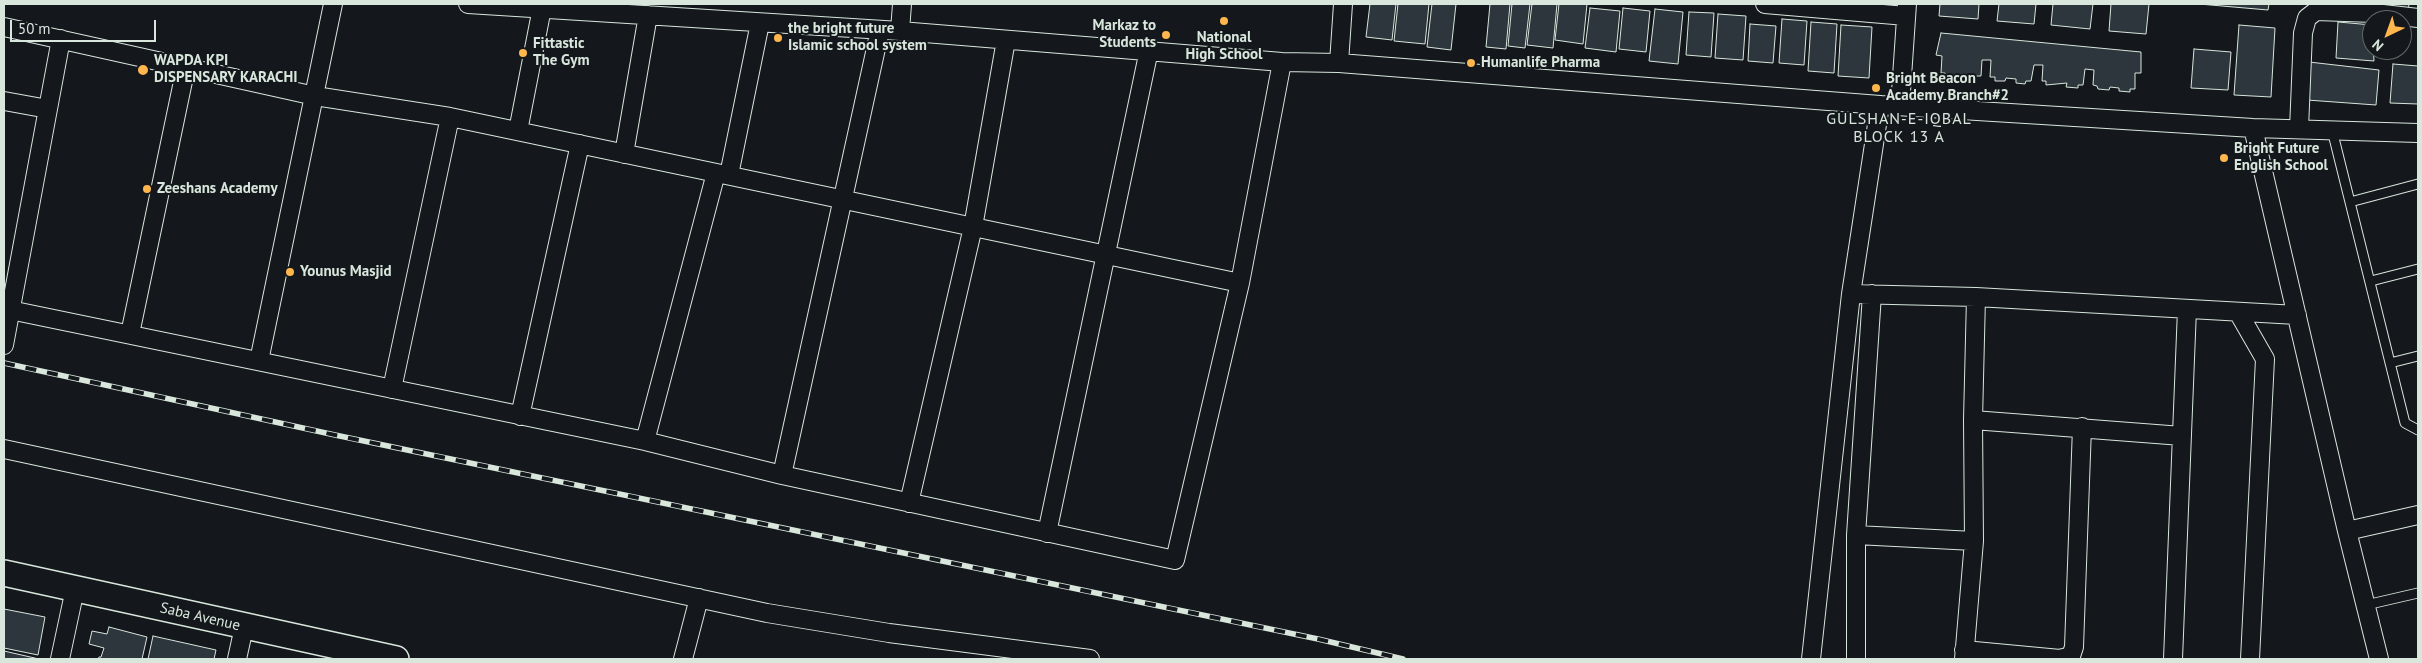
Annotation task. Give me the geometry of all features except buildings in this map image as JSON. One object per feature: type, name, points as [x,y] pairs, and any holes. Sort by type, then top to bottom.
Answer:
[{"type":"main road","name":"Saba Avenue","points":[[4,573],[396,659]]},
{"type":"street","points":[[259,361],[333,4]]},
{"type":"street","points":[[468,4],[900,31],[1282,62],[1339,63],[1880,105],[2253,128],[2418,132]]},
{"type":"street","points":[[900,31],[902,4]]},
{"type":"street","points":[[1339,63],[1343,4]]},
{"type":"street","points":[[1770,4],[1906,10],[1900,106]]},
{"type":"street","points":[[518,131],[542,8]]},
{"type":"street","points":[[2298,129],[2303,34],[2307,18],[2316,11],[2418,18]]},
{"type":"street","points":[[624,154],[648,15]]},
{"type":"street","points":[[645,441],[722,174],[760,23]]},
{"type":"street","points":[[4,27],[315,96],[450,117],[1240,283]]},
{"type":"street","points":[[782,475],[880,30]]},
{"type":"street","points":[[4,345],[61,39]]},
{"type":"street","points":[[909,503],[973,227],[1006,40]]},
{"type":"street","points":[[1048,533],[1149,50]]},
{"type":"street","points":[[10,310],[645,441],[782,475],[1175,560],[1240,283],[1282,62]]},
{"type":"street","points":[[130,334],[186,67]]},
{"type":"street","points":[[4,101],[48,109]]},
{"type":"street","points":[[1811,659],[1851,294],[1880,105]]},
{"type":"street","points":[[392,389],[450,117]]},
{"type":"street","points":[[2253,128],[2347,531],[2379,659]]},
{"type":"street","points":[[520,416],[580,144]]},
{"type":"street","points":[[1851,294],[1976,297],[2297,315]]},
{"type":"street","points":[[1856,659],[1856,535],[1872,294]]},
{"type":"street","points":[[1976,297],[1973,420],[1974,541],[1964,654],[2060,659],[2071,656],[2074,647],[2082,427]]},
{"type":"street","points":[[2173,659],[2187,309]]},
{"type":"street","points":[[2238,312],[2265,358],[2250,659]]},
{"type":"street","points":[[1973,420],[2182,436]]},
{"type":"street","points":[[4,449],[767,613],[889,633],[1090,659]]},
{"type":"street","points":[[2347,531],[2418,515]]},
{"type":"street","points":[[1856,535],[1974,541]]},
{"type":"street","points":[[60,659],[75,589]]},
{"type":"street","points":[[683,659],[699,598]]},
{"type":"street","points":[[237,659],[244,627]]},
{"type":"lane","points":[[2332,130],[2405,423],[2418,430]]},
{"type":"lane","points":[[2350,202],[2418,184]]},
{"type":"lane","points":[[2371,281],[2418,269]]},
{"type":"lane","points":[[2390,363],[2418,356]]},
{"type":"lane","points":[[2366,606],[2418,594]]},
{"type":"railway","points":[[4,363],[335,435],[1318,639],[1403,659]]},
{"type":"place","name":"National High School","points":[[1224,21]]},
{"type":"place","name":"Markaz to Students","points":[[1166,35]]},
{"type":"place","name":"the bright future Islamic school system","points":[[778,38]]},
{"type":"place","name":"Fittastic The Gym","points":[[523,53]]},
{"type":"place","name":"Humanlife Pharma","points":[[1471,63]]},
{"type":"place","name":"WAPDA KPI DISPENSARY KARACHI","points":[[143,70]]},
{"type":"place","name":"Bright Beacon Academy Branch#2","points":[[1876,88]]},
{"type":"place","name":"Bright Future English School","points":[[2224,158]]},
{"type":"place","name":"Zeeshans Academy","points":[[147,189]]},
{"type":"place","name":"Younus Masjid","points":[[290,272]]},
{"type":"district","name":"GULSHAN-E-IQBAL BLOCK 13 A","points":[[1899,128]]}]
